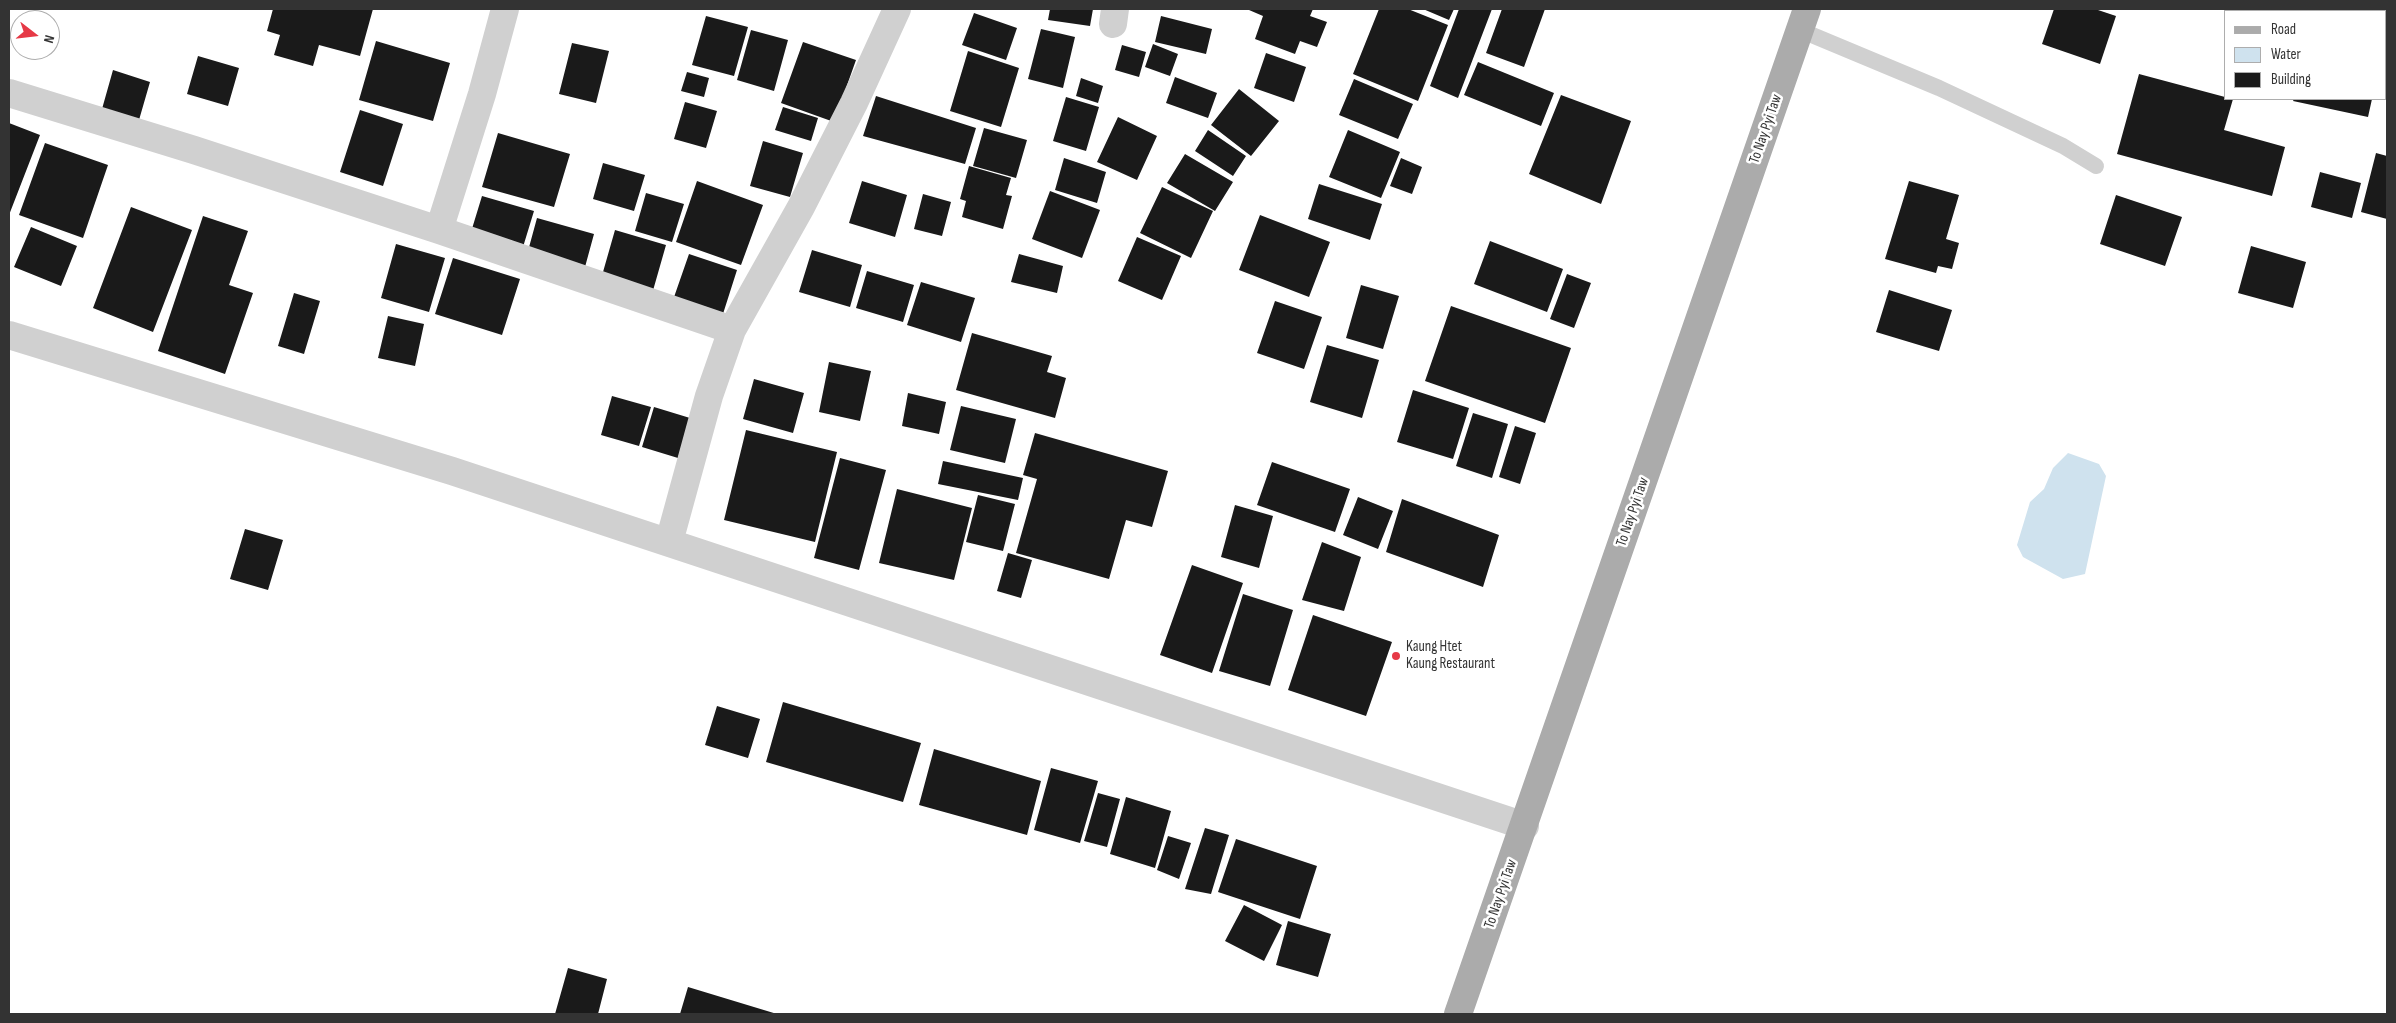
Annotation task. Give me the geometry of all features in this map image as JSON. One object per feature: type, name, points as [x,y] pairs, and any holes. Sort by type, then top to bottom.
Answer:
[{"type":"main road","name":"To Nay Pyi Taw","points":[[1458,1014],[1804,20]]},
{"type":"street","points":[[439,230],[482,94],[505,9]]},
{"type":"street","points":[[669,542],[709,396],[732,330],[801,207],[854,103],[897,9]]},
{"type":"street","points":[[9,93],[194,150],[439,230],[732,330]]},
{"type":"street","points":[[9,335],[452,471],[1525,826]]},
{"type":"lane","points":[[1804,20],[1939,88],[2063,146],[2096,166]]},
{"type":"water","points":[[2068,453],[2099,464],[2106,476],[2085,574],[2063,579],[2023,557],[2017,545],[2030,502],[2044,489],[2053,468]]},
{"type":"building","points":[[273,9],[373,9],[360,56],[319,45],[313,66],[274,55],[280,35],[267,31]]},
{"type":"building","points":[[1050,9],[1093,9],[1090,26],[1048,20]]},
{"type":"building","points":[[1250,9],[1313,9],[1310,16],[1327,22],[1317,47],[1300,41],[1295,54],[1255,39],[1263,16]]},
{"type":"building","points":[[1379,9],[1408,9],[1448,25],[1418,101],[1353,74]]},
{"type":"building","points":[[1423,9],[1454,9],[1449,20]]},
{"type":"building","points":[[1459,9],[1492,9],[1458,98],[1430,86]]},
{"type":"building","points":[[1502,9],[1545,9],[1524,67],[1486,53]]},
{"type":"building","points":[[2054,9],[2095,9],[2116,16],[2100,64],[2042,44]]},
{"type":"building","points":[[2387,9],[2386,36],[2386,10],[2312,10]]},
{"type":"building","points":[[974,13],[1017,28],[1006,60],[962,45]]},
{"type":"building","points":[[706,16],[748,27],[734,76],[692,65]]},
{"type":"building","points":[[1161,16],[1212,29],[1206,54],[1155,42]]},
{"type":"building","points":[[1041,29],[1075,37],[1063,88],[1028,79]]},
{"type":"building","points":[[751,30],[788,40],[774,91],[737,80]]},
{"type":"building","points":[[376,41],[450,63],[433,121],[359,100]]},
{"type":"building","points":[[803,42],[856,60],[834,122],[781,103]]},
{"type":"building","points":[[572,43],[609,51],[596,103],[559,94]]},
{"type":"building","points":[[1153,44],[1178,54],[1170,76],[1145,67]]},
{"type":"building","points":[[1122,45],[1146,52],[1139,77],[1115,70]]},
{"type":"building","points":[[968,51],[1019,68],[1001,127],[950,111]]},
{"type":"building","points":[[1266,53],[1306,67],[1294,102],[1254,88]]},
{"type":"building","points":[[198,56],[239,68],[228,106],[187,94]]},
{"type":"building","points":[[1478,62],[1554,93],[1541,126],[1464,95]]},
{"type":"building","points":[[113,70],[150,82],[139,120],[102,109]]},
{"type":"building","points":[[687,72],[709,78],[704,97],[681,91]]},
{"type":"building","points":[[2139,74],[2224,97],[2224,100],[2233,100],[2224,130],[2285,147],[2272,196],[2117,154]]},
{"type":"building","points":[[1175,77],[1217,93],[1208,118],[1166,103]]},
{"type":"building","points":[[1081,78],[1103,86],[1098,103],[1076,96]]},
{"type":"building","points":[[1354,79],[1413,104],[1398,139],[1339,115]]},
{"type":"building","points":[[1239,89],[1279,121],[1251,156],[1211,125]]},
{"type":"building","points":[[1561,95],[1631,121],[1601,204],[1529,174]]},
{"type":"building","points":[[876,96],[976,128],[965,164],[863,136]]},
{"type":"building","points":[[1066,97],[1099,107],[1086,151],[1053,141]]},
{"type":"building","points":[[2294,100],[2372,100],[2368,117]]},
{"type":"building","points":[[685,102],[717,111],[706,148],[674,139]]},
{"type":"building","points":[[783,107],[818,118],[811,141],[775,130]]},
{"type":"building","points":[[360,110],[403,124],[383,186],[340,172]]},
{"type":"building","points":[[1118,117],[1157,136],[1137,180],[1097,162]]},
{"type":"building","points":[[9,123],[40,135],[9,215]]},
{"type":"building","points":[[984,128],[1027,140],[1016,178],[973,166]]},
{"type":"building","points":[[1208,130],[1246,156],[1233,176],[1195,151]]},
{"type":"building","points":[[1348,130],[1400,152],[1381,198],[1329,177]]},
{"type":"building","points":[[498,133],[570,154],[554,207],[482,187]]},
{"type":"building","points":[[763,141],[803,153],[790,197],[750,186]]},
{"type":"building","points":[[45,143],[108,165],[83,238],[19,215]]},
{"type":"building","points":[[2376,153],[2387,156],[2387,219],[2361,212]]},
{"type":"building","points":[[1185,154],[1233,182],[1215,211],[1167,183]]},
{"type":"building","points":[[1064,158],[1106,172],[1097,203],[1055,190]]},
{"type":"building","points":[[1401,158],[1422,167],[1412,194],[1390,186]]},
{"type":"building","points":[[603,163],[645,175],[634,211],[593,199]]},
{"type":"building","points":[[969,166],[1011,178],[1006,195],[1012,196],[1003,229],[962,217],[966,201],[960,199]]},
{"type":"building","points":[[2320,172],[2361,183],[2352,218],[2311,207]]},
{"type":"building","points":[[697,181],[763,205],[741,265],[676,242]]},
{"type":"building","points":[[862,181],[907,195],[895,237],[849,223]]},
{"type":"building","points":[[1909,181],[1959,195],[1946,239],[1959,243],[1952,269],[1938,266],[1936,273],[1885,259]]},
{"type":"building","points":[[1319,184],[1382,204],[1370,240],[1308,219]]},
{"type":"building","points":[[1162,187],[1213,211],[1191,258],[1140,233]]},
{"type":"building","points":[[1050,191],[1100,210],[1082,258],[1032,239]]},
{"type":"building","points":[[646,193],[684,204],[672,242],[635,231]]},
{"type":"building","points":[[923,194],[951,202],[942,236],[914,229]]},
{"type":"building","points":[[2116,195],[2182,217],[2165,266],[2100,244]]},
{"type":"building","points":[[482,196],[534,211],[523,247],[471,232]]},
{"type":"building","points":[[131,207],[192,230],[153,332],[93,308]]},
{"type":"building","points":[[1260,215],[1330,242],[1309,297],[1239,270]]},
{"type":"building","points":[[203,216],[248,231],[229,285],[253,293],[225,374],[158,351]]},
{"type":"building","points":[[537,218],[594,234],[585,267],[528,251]]},
{"type":"building","points":[[31,227],[77,246],[61,286],[14,267]]},
{"type":"building","points":[[615,230],[666,245],[652,294],[601,279]]},
{"type":"building","points":[[1137,237],[1181,256],[1162,300],[1118,281]]},
{"type":"building","points":[[1490,241],[1563,269],[1547,312],[1474,284]]},
{"type":"building","points":[[396,244],[445,258],[429,312],[381,298]]},
{"type":"building","points":[[2251,246],[2306,262],[2293,308],[2238,293]]},
{"type":"building","points":[[812,250],[862,265],[850,307],[799,292]]},
{"type":"building","points":[[689,254],[737,270],[722,317],[673,300]]},
{"type":"building","points":[[1019,254],[1063,266],[1057,293],[1011,282]]},
{"type":"building","points":[[453,258],[520,279],[502,335],[435,314]]},
{"type":"building","points":[[867,271],[914,285],[903,322],[856,308]]},
{"type":"building","points":[[1567,274],[1591,283],[1574,328],[1550,319]]},
{"type":"building","points":[[921,282],[975,298],[961,342],[907,325]]},
{"type":"building","points":[[1361,285],[1399,296],[1383,349],[1346,338]]},
{"type":"building","points":[[1889,290],[1952,310],[1939,351],[1876,332]]},
{"type":"building","points":[[294,293],[320,301],[304,354],[278,346]]},
{"type":"building","points":[[1275,301],[1322,317],[1304,369],[1257,353]]},
{"type":"building","points":[[1451,306],[1571,348],[1545,423],[1425,381]]},
{"type":"building","points":[[388,316],[424,324],[415,366],[378,358]]},
{"type":"building","points":[[972,333],[1052,356],[1047,372],[1066,378],[1055,418],[956,390]]},
{"type":"building","points":[[1327,345],[1379,360],[1362,418],[1310,402]]},
{"type":"building","points":[[829,362],[871,371],[860,421],[819,412]]},
{"type":"building","points":[[754,379],[804,393],[793,433],[743,419]]},
{"type":"building","points":[[1413,390],[1469,408],[1453,459],[1397,442]]},
{"type":"building","points":[[908,393],[946,402],[939,434],[902,426]]},
{"type":"building","points":[[612,396],[651,407],[639,446],[601,435]]},
{"type":"building","points":[[961,406],[1016,419],[1005,463],[950,450]]},
{"type":"building","points":[[654,407],[690,418],[678,458],[642,447]]},
{"type":"building","points":[[1473,413],[1508,424],[1492,478],[1456,466]]},
{"type":"building","points":[[1515,426],[1536,433],[1520,484],[1499,477]]},
{"type":"building","points":[[746,430],[837,452],[815,542],[724,520]]},
{"type":"building","points":[[1035,433],[1168,471],[1152,527],[1126,520],[1109,579],[1016,553],[1037,479],[1023,475]]},
{"type":"building","points":[[840,458],[886,470],[859,570],[814,558]]},
{"type":"building","points":[[943,461],[1023,478],[1018,500],[938,484]]},
{"type":"building","points":[[1272,462],[1350,489],[1335,532],[1257,505]]},
{"type":"building","points":[[897,489],[972,508],[954,580],[879,563]]},
{"type":"building","points":[[978,495],[1015,504],[1003,551],[966,542]]},
{"type":"building","points":[[1358,497],[1393,511],[1378,549],[1343,535]]},
{"type":"building","points":[[1402,499],[1499,535],[1483,587],[1386,552]]},
{"type":"building","points":[[1235,505],[1273,516],[1259,568],[1221,557]]},
{"type":"building","points":[[245,529],[283,540],[268,590],[230,579]]},
{"type":"building","points":[[1322,542],[1361,557],[1344,611],[1302,600]]},
{"type":"building","points":[[1008,553],[1032,560],[1021,598],[997,591]]},
{"type":"building","points":[[1192,565],[1243,583],[1212,673],[1160,655]]},
{"type":"building","points":[[1243,594],[1293,610],[1270,686],[1219,671]]},
{"type":"building","points":[[1313,615],[1392,642],[1366,716],[1288,690]]},
{"type":"building","points":[[783,702],[921,743],[903,802],[766,762]]},
{"type":"building","points":[[717,706],[760,719],[748,758],[705,745]]},
{"type":"building","points":[[934,749],[1041,781],[1027,835],[919,805]]},
{"type":"building","points":[[1051,768],[1098,781],[1080,843],[1034,830]]},
{"type":"building","points":[[1098,793],[1120,799],[1107,847],[1084,841]]},
{"type":"building","points":[[1126,797],[1171,811],[1155,868],[1110,854]]},
{"type":"building","points":[[1205,828],[1229,835],[1211,894],[1185,889]]},
{"type":"building","points":[[1168,836],[1191,843],[1179,879],[1157,870]]},
{"type":"building","points":[[1236,839],[1317,866],[1300,919],[1218,892]]},
{"type":"building","points":[[1244,905],[1282,925],[1264,961],[1225,941]]},
{"type":"building","points":[[1288,921],[1331,934],[1318,977],[1276,965]]},
{"type":"building","points":[[568,968],[607,979],[598,1014],[555,1014]]},
{"type":"building","points":[[688,987],[777,1014],[680,1014]]},
{"type":"place","name":"Kaung Htet Kaung Restaurant","points":[[1396,656]]}]
